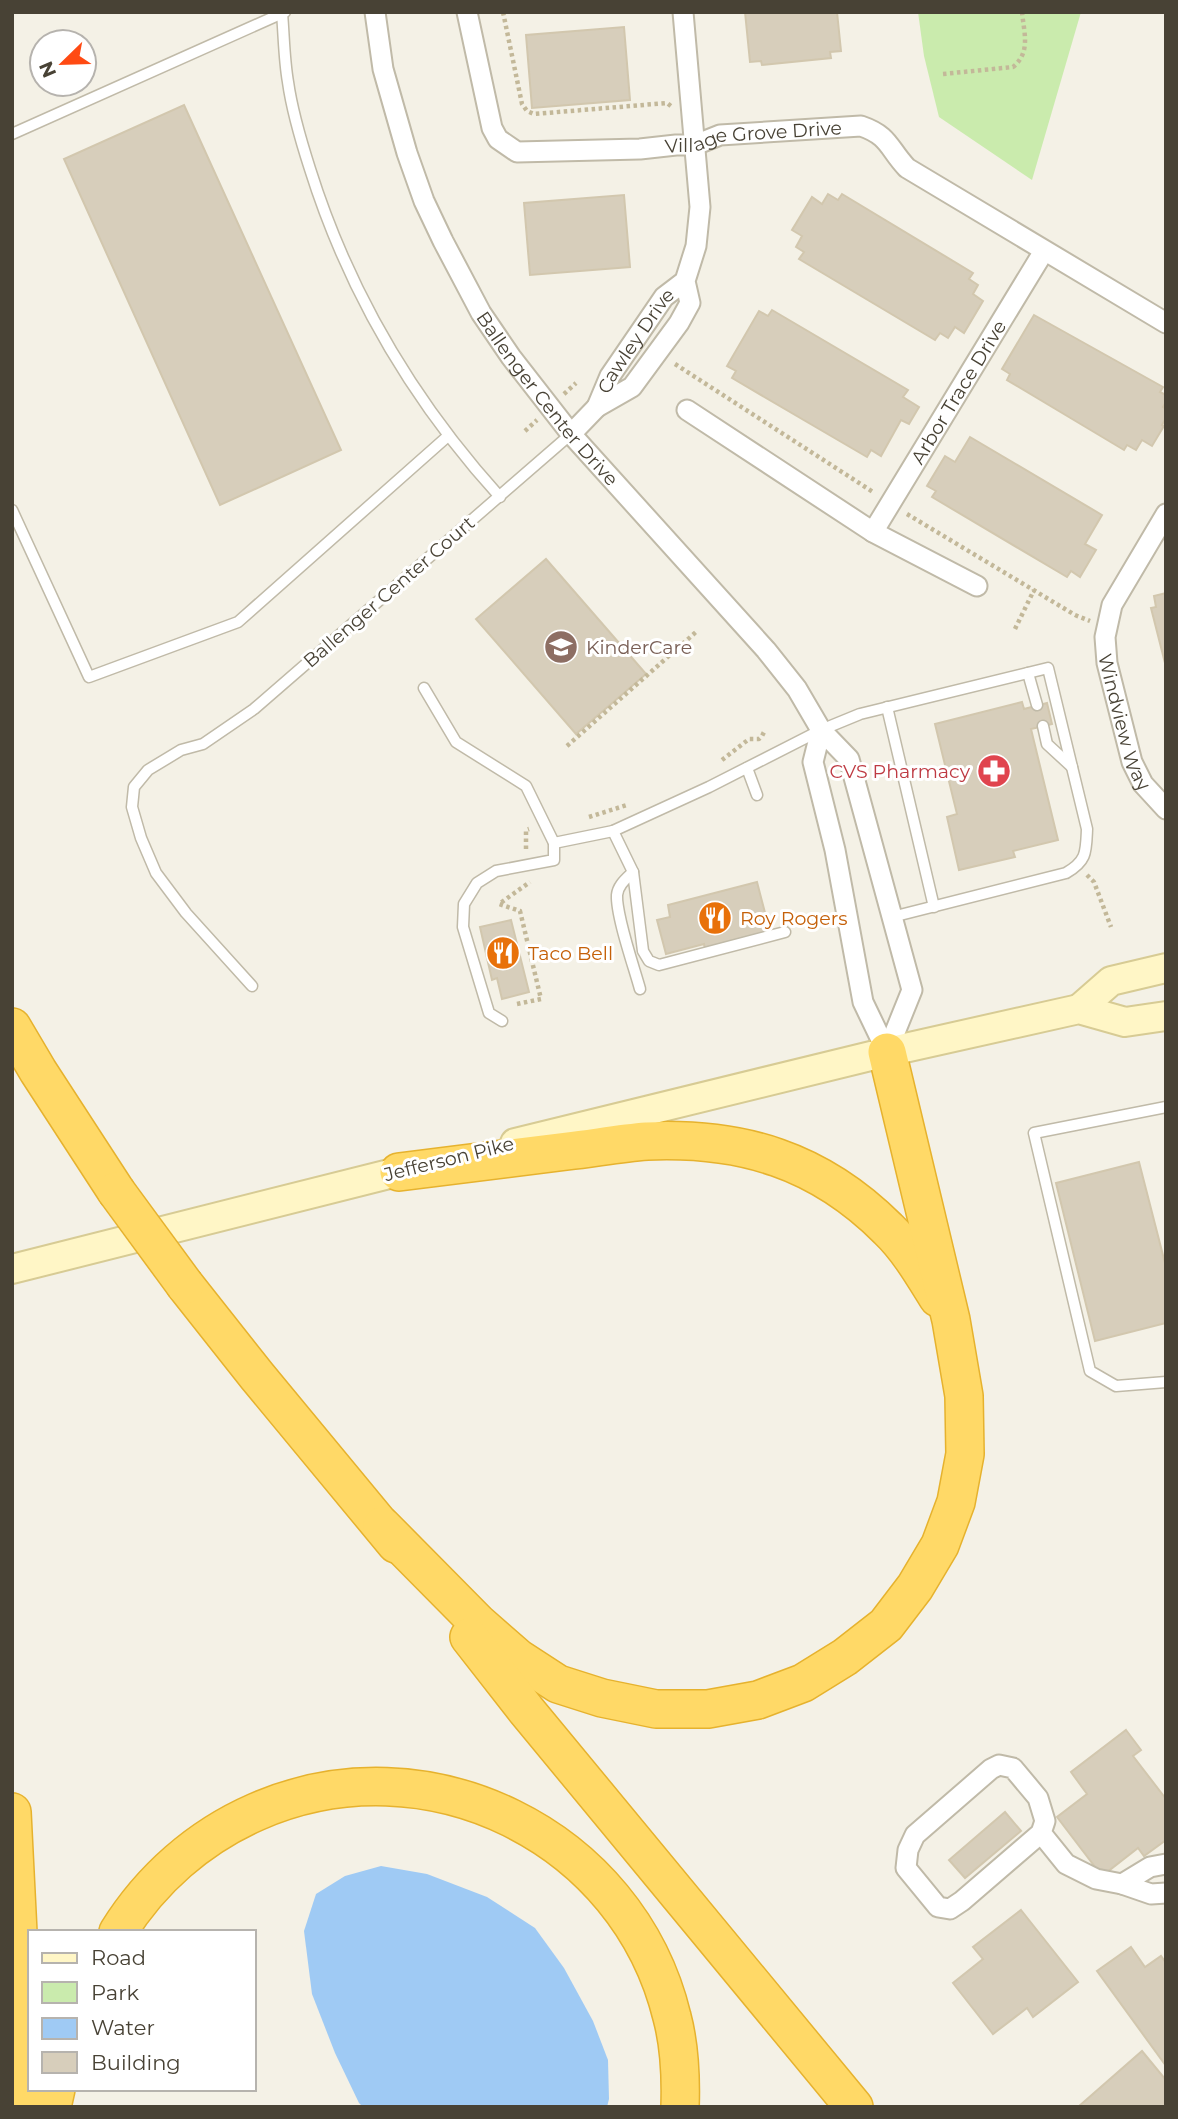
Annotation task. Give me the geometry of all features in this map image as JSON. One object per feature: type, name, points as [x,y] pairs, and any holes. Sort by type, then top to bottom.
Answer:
[{"type":"highway","points":[[12,1027],[116,1191],[185,1285],[382,1526],[526,1710],[854,2107]]},
{"type":"highway","points":[[382,1526],[478,1623],[519,1658],[558,1684],[602,1698],[656,1709],[708,1709],[758,1700],[803,1683],[845,1657],[886,1625],[915,1587],[940,1545],[956,1502],[965,1454],[964,1396],[951,1320],[887,1052]]},
{"type":"highway","points":[[399,1172],[645,1141],[695,1141],[741,1146],[783,1158],[821,1177],[857,1200],[890,1230],[920,1269],[951,1320]]},
{"type":"highway","points":[[119,1930],[153,1884],[190,1850],[232,1823],[278,1802],[327,1790],[377,1786],[427,1790],[476,1802],[522,1823],[564,1850],[601,1885],[632,1925],[656,1969],[672,2017],[681,2067],[680,2107]]},
{"type":"highway","points":[[12,1812],[22,1993],[24,2107]]},
{"type":"main road","points":[[1079,1009],[1111,981],[1166,968]]},
{"type":"main road","name":"Jefferson Pike","points":[[12,1269],[887,1052],[1079,1009]]},
{"type":"main road","points":[[1079,1009],[1125,1022],[1166,1016]]},
{"type":"street","name":"Ballenger Center Drive","points":[[375,12],[383,68],[407,153],[429,211],[481,313],[511,357],[571,434],[766,650],[797,689],[821,730],[849,759],[912,990],[887,1052]]},
{"type":"street","name":"Village Grove Drive","points":[[467,12],[492,128],[498,139],[517,152],[695,145],[720,135],[860,126],[876,131],[907,168],[1166,323]]},
{"type":"street","name":"Cawley Drive","points":[[571,434],[597,407],[610,376],[664,297],[685,281],[696,246],[700,207],[683,12]]},
{"type":"street","name":"Arbor Trace Drive","points":[[873,532],[1044,251]]},
{"type":"street","points":[[687,410],[873,532],[977,586]]},
{"type":"street","name":"Windview Way","points":[[1166,514],[1112,605],[1105,637],[1107,663],[1132,762],[1143,784],[1166,809]]},
{"type":"street","points":[[821,730],[813,762],[835,850],[863,1002],[887,1052]]},
{"type":"street","points":[[999,1765],[1013,1768],[1038,1798],[1045,1821],[1041,1833],[950,1909],[938,1907],[906,1868],[908,1850],[915,1835],[990,1769],[999,1765]]},
{"type":"street","points":[[1041,1833],[1066,1864],[1096,1879],[1151,1894],[1166,1893]]},
{"type":"street","points":[[1122,1884],[1150,1867],[1166,1864]]},
{"type":"lane","points":[[12,134],[283,13],[288,83],[301,140],[338,245],[394,359],[448,436],[500,497]]},
{"type":"lane","name":"Ballenger Center Court","points":[[252,986],[186,913],[156,873],[141,838],[132,807],[134,787],[148,770],[181,751],[203,744],[254,709],[571,434]]},
{"type":"lane","points":[[12,510],[89,677],[238,622],[448,436]]},
{"type":"lane","points":[[554,843],[613,831],[709,788],[821,730],[860,714],[1048,668],[1087,829],[1086,854],[1076,867],[1066,873],[892,917]]},
{"type":"lane","points":[[1028,673],[1037,705]]},
{"type":"lane","points":[[424,688],[456,742],[527,786],[554,843],[554,860],[496,871],[477,884],[464,904],[463,927],[489,1013],[502,1021]]},
{"type":"lane","points":[[887,707],[934,907]]},
{"type":"lane","points":[[1042,726],[1047,744],[1072,767]]},
{"type":"lane","points":[[747,768],[757,795]]},
{"type":"lane","points":[[613,831],[633,872],[643,951],[649,961],[660,965],[785,932]]},
{"type":"lane","points":[[633,872],[622,883],[617,894],[619,913],[640,989]]},
{"type":"lane","points":[[1166,1107],[1034,1133],[1090,1371],[1116,1386],[1166,1382]]},
{"type":"path","points":[[503,12],[522,104],[527,111],[534,114],[667,103]]},
{"type":"path","points":[[943,74],[1013,67],[1021,60],[1025,50],[1022,12]]},
{"type":"path","points":[[1015,629],[1034,590]]},
{"type":"path","points":[[567,746],[696,632]]},
{"type":"path","points":[[1076,867],[1094,882],[1111,927]]},
{"type":"green space","points":[[918,12],[1081,12],[1032,180],[939,117],[924,56]]},
{"type":"water","points":[[381,1866],[427,1874],[487,1897],[535,1928],[564,1968],[593,2021],[608,2060],[607,2107],[363,2107],[359,2103],[335,2053],[312,1994],[304,1931],[316,1894],[345,1876]]},
{"type":"building","points":[[745,12],[837,12],[841,51],[830,52],[831,58],[762,65],[761,61],[750,62]]},
{"type":"building","points":[[624,27],[630,100],[532,108],[526,35]]},
{"type":"building","points":[[184,105],[341,450],[220,505],[64,159]]},
{"type":"building","points":[[828,194],[838,200],[842,194],[973,273],[969,279],[978,285],[973,294],[983,301],[964,333],[955,327],[948,338],[940,333],[935,340],[799,259],[804,252],[796,247],[802,236],[792,230],[812,197],[822,204]]},
{"type":"building","points":[[624,195],[630,267],[530,275],[524,203]]},
{"type":"building","points":[[772,310],[908,390],[903,397],[919,407],[909,424],[901,420],[881,456],[871,450],[867,457],[732,378],[736,371],[727,366],[759,311],[768,316]]},
{"type":"building","points":[[1034,315],[1163,387],[1160,392],[1166,395],[1163,407],[1166,409],[1166,418],[1152,446],[1142,440],[1136,450],[1127,445],[1124,450],[1007,380],[1010,374],[1002,369]]},
{"type":"building","points":[[970,437],[1102,515],[1085,544],[1096,550],[1080,577],[1071,571],[1067,577],[932,497],[936,491],[927,486],[945,456],[955,462]]},
{"type":"building","name":"KinderCare","points":[[546,559],[646,674],[576,734],[476,619]]},
{"type":"building","points":[[1166,593],[1166,667],[1151,608],[1156,607],[1154,596]]},
{"type":"building","name":"CVS Pharmacy","points":[[1022,702],[1024,709],[1047,703],[1052,724],[1031,729],[1058,840],[1013,851],[1015,857],[959,870],[947,817],[957,814],[935,724]]},
{"type":"building","name":"Roy Rogers","points":[[757,882],[770,932],[705,949],[704,944],[666,954],[657,920],[670,917],[668,905]]},
{"type":"building","name":"Taco Bell","points":[[511,920],[529,992],[502,999],[497,978],[492,980],[480,927]]},
{"type":"building","points":[[1139,1162],[1166,1267],[1166,1323],[1095,1341],[1056,1183]]},
{"type":"building","points":[[1126,1730],[1141,1750],[1133,1756],[1166,1799],[1166,1840],[1144,1856],[1138,1848],[1102,1876],[1057,1817],[1087,1794],[1071,1772]]},
{"type":"building","points":[[1005,1812],[1021,1831],[965,1878],[949,1860]]},
{"type":"building","points":[[1021,1910],[1078,1982],[1033,2017],[1027,2008],[993,2034],[953,1983],[983,1959],[973,1947]]},
{"type":"building","points":[[1131,1947],[1145,1967],[1161,1956],[1166,1963],[1166,2066],[1097,1971]]},
{"type":"building","points":[[1142,2051],[1166,2080],[1166,2107],[1078,2107]]},
{"type":"place","name":"KinderCare","points":[[561,647]]},
{"type":"place","name":"CVS Pharmacy","points":[[994,771]]},
{"type":"place","name":"Roy Rogers","points":[[715,918]]},
{"type":"place","name":"Taco Bell","points":[[503,953]]}]
